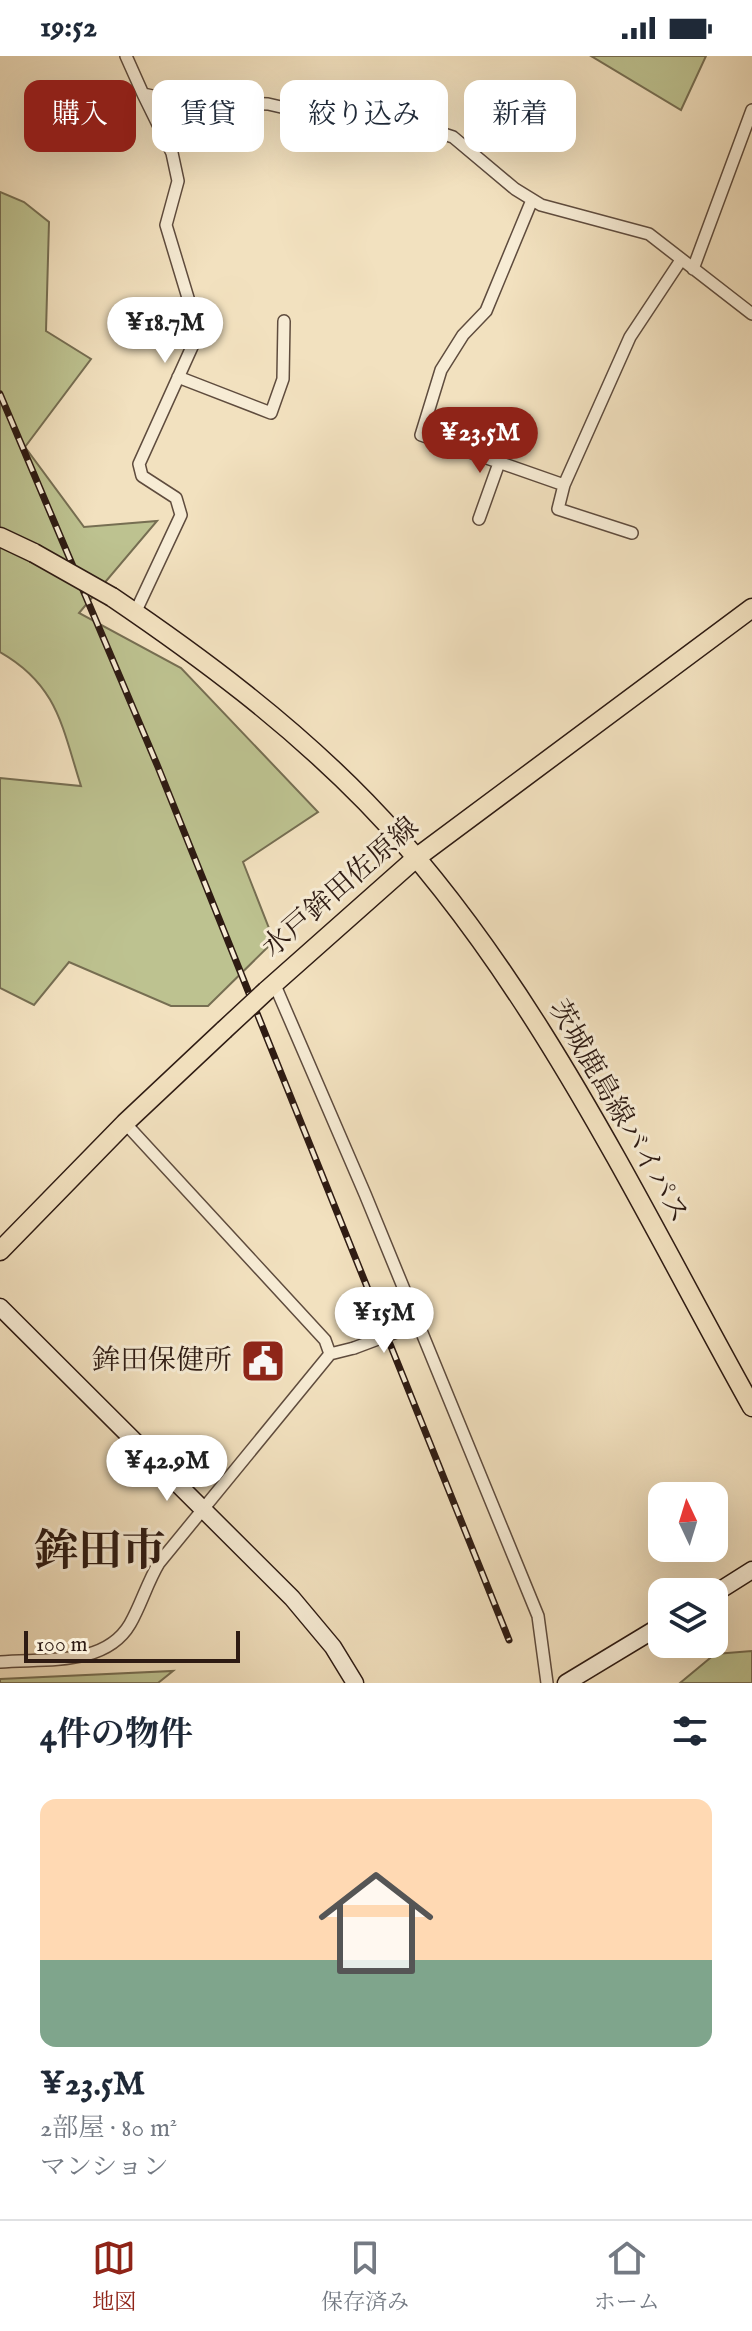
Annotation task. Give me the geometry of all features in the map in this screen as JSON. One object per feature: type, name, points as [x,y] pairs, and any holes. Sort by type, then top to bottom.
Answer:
[{"type":"main road","name":"茨城鹿島線バイパス","points":[[0,537],[112,597],[201,658],[317,754],[416,858],[496,962],[536,1022],[752,1407]]},
{"type":"main road","name":"水戸鉾田佐原線","points":[[0,1251],[125,1123],[270,987],[416,858],[752,608]]},
{"type":"street","points":[[124,58],[172,153],[178,181],[166,225],[195,321],[196,338],[139,464],[142,476],[176,498],[181,515],[135,613]]},
{"type":"street","points":[[143,94],[172,100],[268,104],[329,118],[416,125],[453,137],[541,205],[649,234],[752,314]]},
{"type":"street","points":[[693,269],[752,110]]},
{"type":"street","points":[[532,200],[486,311],[463,335],[441,370],[421,435],[564,485]]},
{"type":"street","points":[[632,533],[558,509],[564,485],[630,337],[681,260]]},
{"type":"street","points":[[178,377],[271,413],[283,379],[284,321]]},
{"type":"street","points":[[479,519],[499,463]]},
{"type":"street","points":[[270,987],[418,1323],[538,1616],[547,1683]]},
{"type":"street","points":[[125,1123],[325,1340],[330,1354]]},
{"type":"street","points":[[0,1307],[314,1623],[355,1683]]},
{"type":"street","points":[[0,1662],[98,1654],[115,1645],[131,1623],[143,1589],[159,1563],[330,1354],[418,1323]]},
{"type":"street","points":[[728,1585],[752,1570]]},
{"type":"street","points":[[566,1683],[648,1633]]},
{"type":"green space","points":[[591,56],[706,56],[681,110]]},
{"type":"green space","points":[[0,192],[24,202],[49,222],[46,331],[91,359],[25,447],[84,527],[157,521],[79,613],[181,668],[318,812],[243,862],[274,941],[208,1006],[171,1006],[69,962],[34,1005],[0,988],[0,778],[81,786],[62,726],[46,693],[19,665],[0,652]]},
{"type":"green space","points":[[752,1651],[752,1683],[680,1683],[710,1658],[728,1658],[728,1653]]},
{"type":"green space","points":[[173,1671],[158,1683],[0,1683],[0,1679]]},
{"type":"railway","points":[[0,394],[158,767],[509,1640]]},
{"type":"place","name":"鉾田保健所","points":[[263,1361]]},
{"type":"district","name":"鉾田市","points":[[100,1553]]}]
